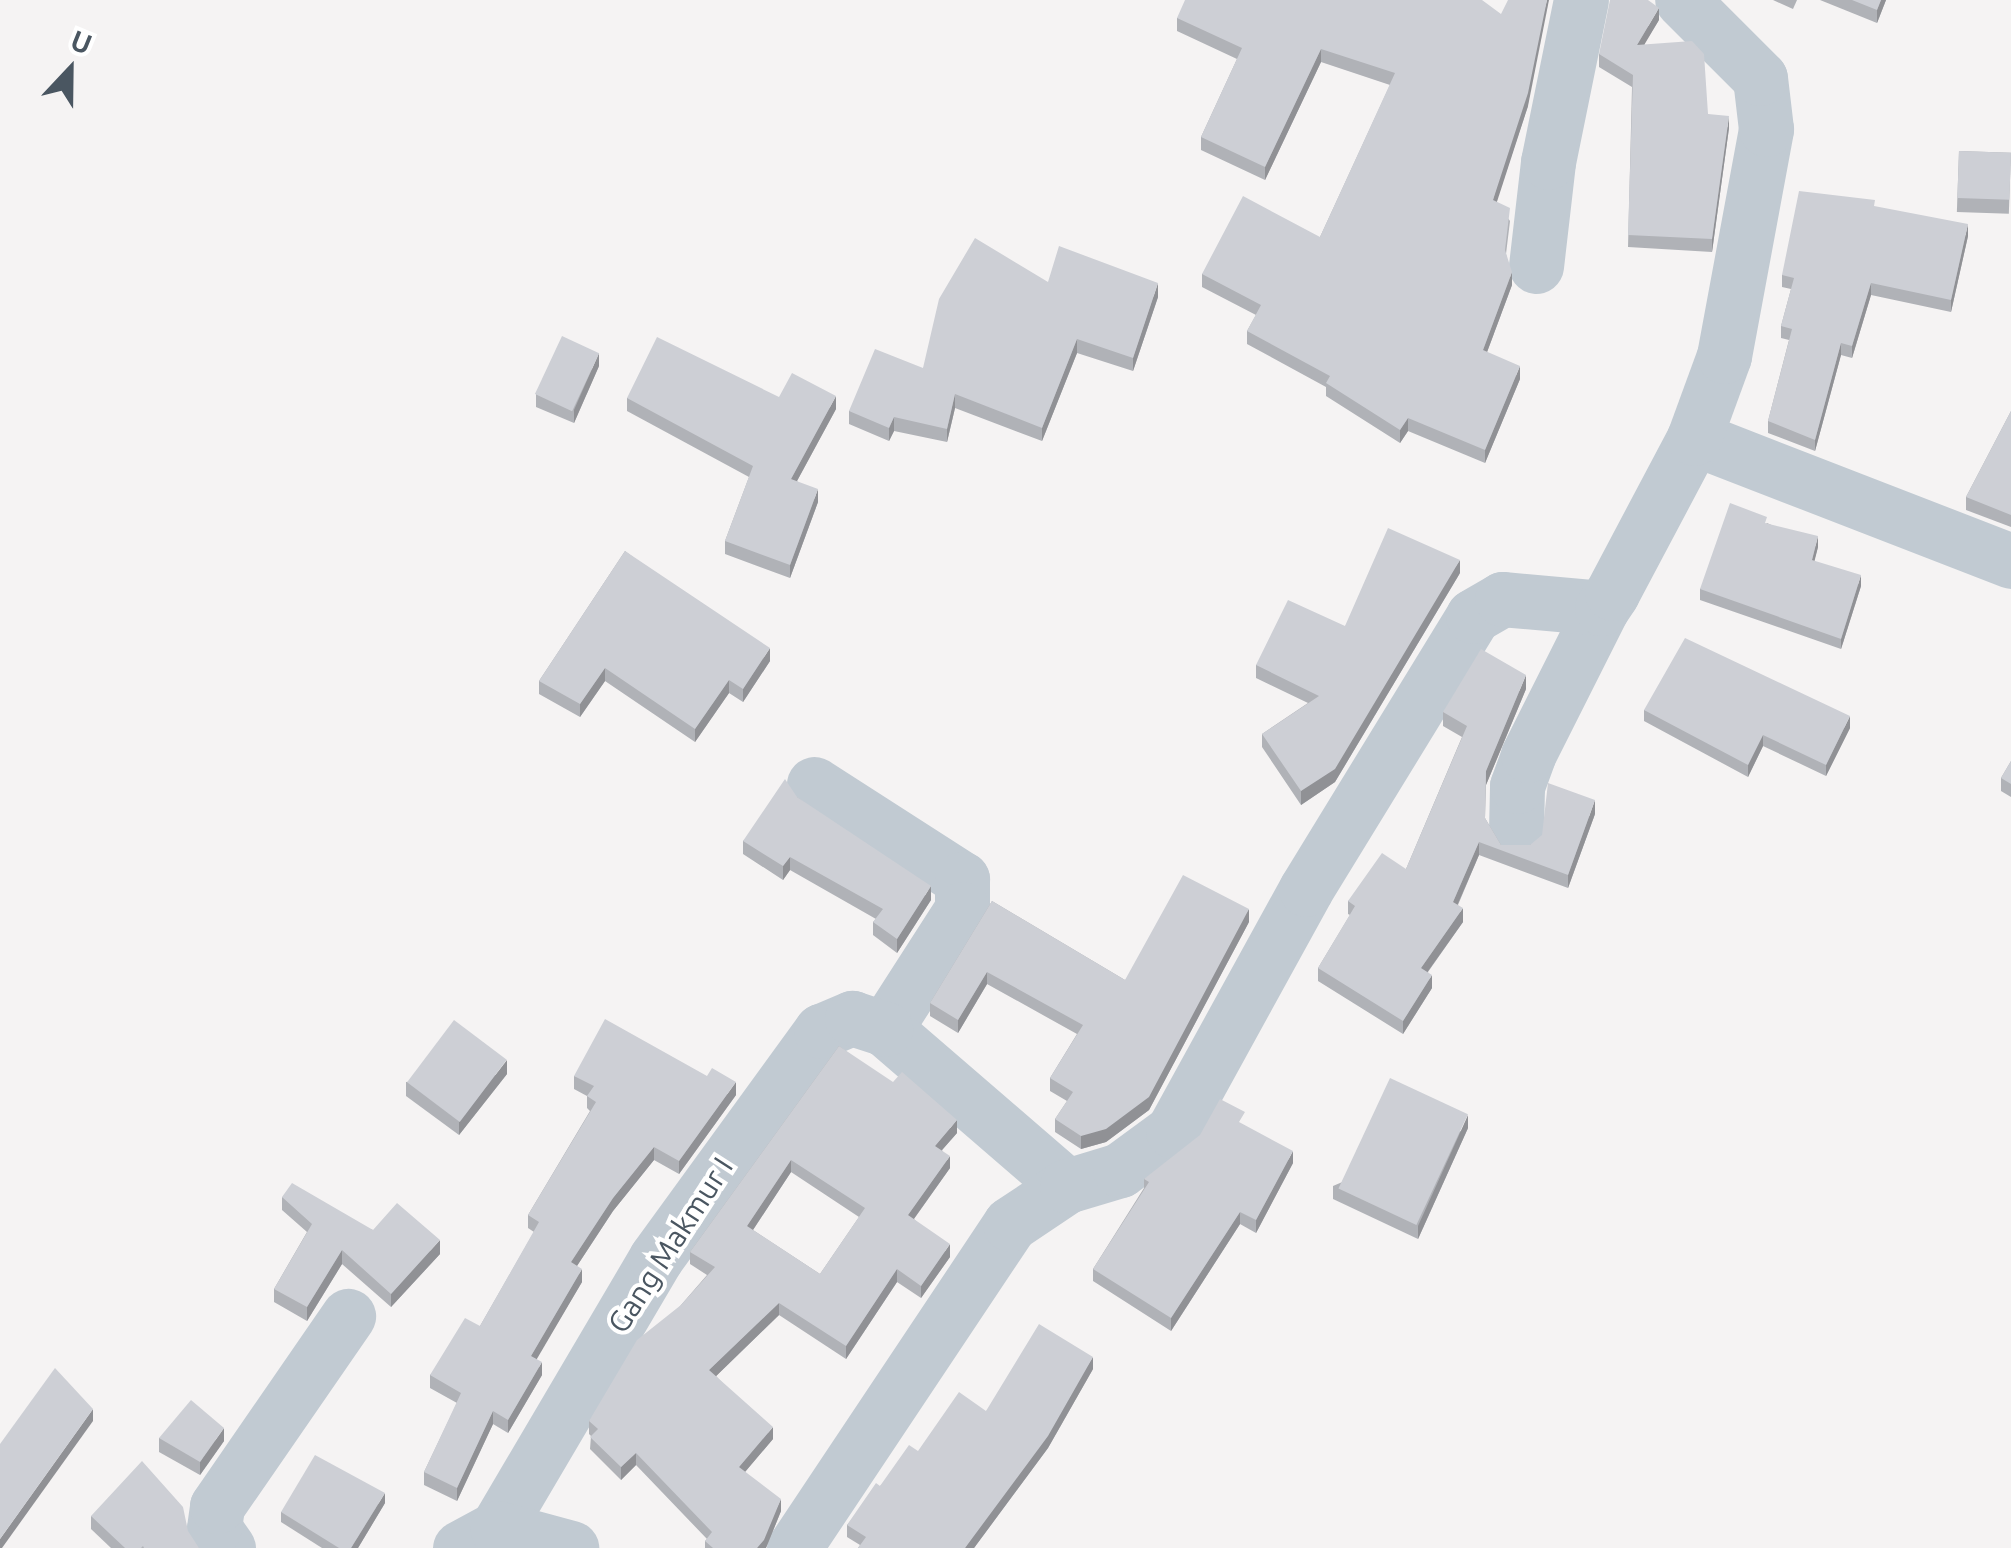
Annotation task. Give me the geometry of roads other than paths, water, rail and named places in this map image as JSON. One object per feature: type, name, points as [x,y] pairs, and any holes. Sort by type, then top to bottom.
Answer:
[{"type":"street","points":[[1536,266],[1548,162],[1580,0]]},
{"type":"street","points":[[1516,832],[1517,786],[1528,755],[1694,438],[1724,356],[1766,129],[1760,78],[1682,0]]},
{"type":"street","points":[[1694,438],[2011,561]]},
{"type":"street","points":[[794,1548],[1010,1224],[1066,1186],[1120,1170],[1173,1131],[1326,856],[1473,616],[1486,603],[1502,600],[1602,608]]},
{"type":"street","points":[[814,784],[896,832],[966,889],[962,909],[885,1028],[1066,1186]]},
{"type":"street","name":"Gang Makmur I","points":[[479,1538],[656,1258],[754,1116],[820,1031],[852,1018],[885,1028]]},
{"type":"street","points":[[228,1548],[214,1528],[217,1506],[348,1316]]},
{"type":"street","points":[[479,1538],[571,1548]]}]
